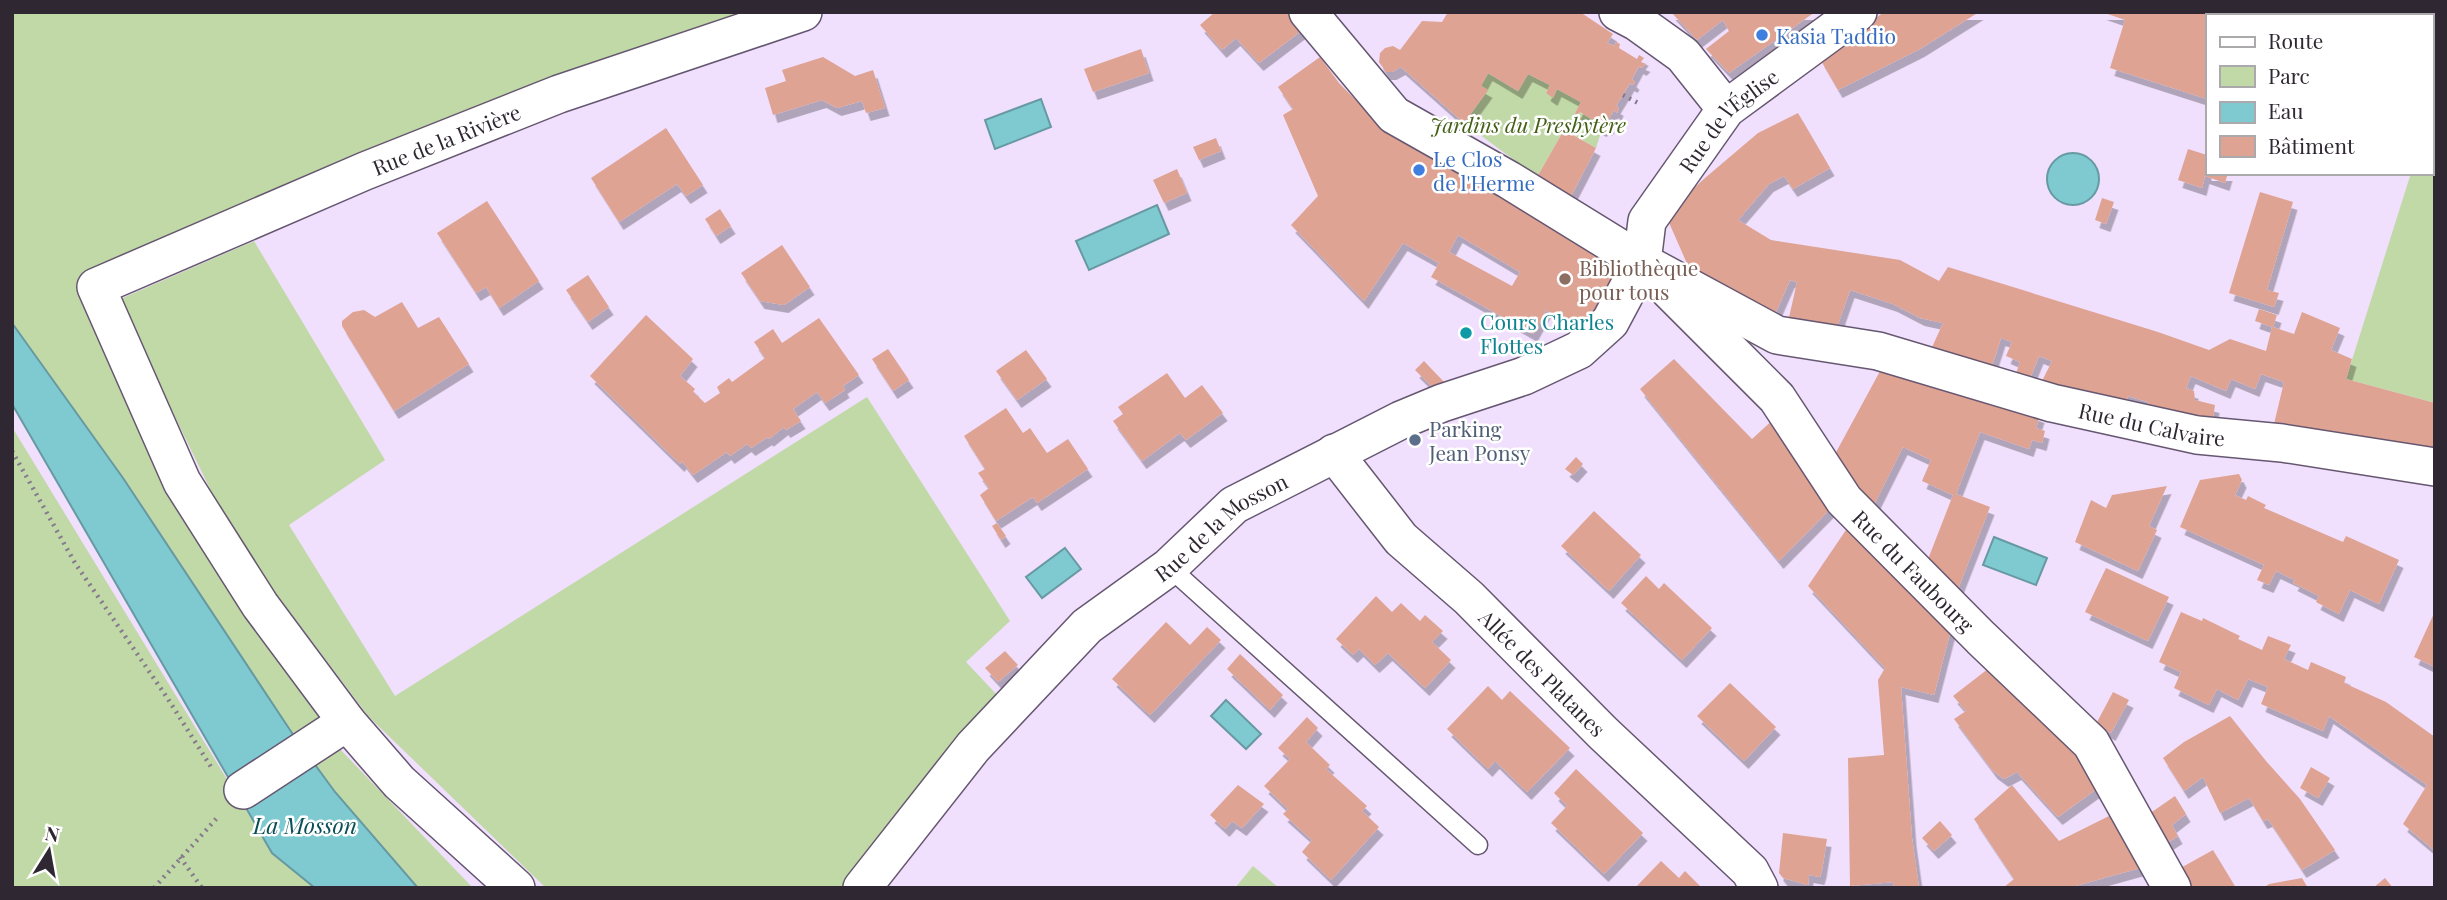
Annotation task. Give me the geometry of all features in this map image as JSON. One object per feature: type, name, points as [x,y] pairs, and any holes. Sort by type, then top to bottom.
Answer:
[{"type":"street","name":"Rue de la Rivière","points":[[335,730],[260,605],[181,482],[96,287],[365,171],[559,94],[803,12]]},
{"type":"street","points":[[1308,12],[1394,115],[1509,180],[1642,262]]},
{"type":"street","points":[[1618,12],[1637,22],[1683,55],[1726,110]]},
{"type":"street","name":"Rue de l'Église","points":[[1642,262],[1647,221],[1726,110],[1858,12]]},
{"type":"street","name":"Rue du Calvaire","points":[[1642,262],[1777,335],[1878,351],[2052,403],[2197,435],[2282,443],[2435,467]]},
{"type":"street","name":"Rue de la Mosson","points":[[862,888],[973,747],[1087,626],[1169,567],[1234,505],[1334,453],[1442,403],[1524,376],[1579,350],[1610,322],[1642,262]]},
{"type":"street","name":"Rue du Faubourg","points":[[1642,262],[1777,398],[1844,500],[2091,743],[2172,888]]},
{"type":"street","name":"Allée des Platanes","points":[[1334,453],[1401,539],[1469,598],[1603,733],[1749,871],[1759,888]]},
{"type":"street","points":[[243,790],[335,730],[399,782],[516,888]]},
{"type":"lane","points":[[1169,567],[1478,845]]},
{"type":"path","points":[[1623,95],[1638,103]]},
{"type":"path","points":[[12,452],[75,563],[168,699],[210,769],[243,790],[154,888]]},
{"type":"path","points":[[180,857],[202,888]]},
{"type":"green space","points":[[12,12],[747,12],[554,77],[77,284],[190,524],[325,719],[294,736],[123,478],[12,323]]},
{"type":"green space","name":"Jardins du Presbytère","points":[[1488,73],[1518,91],[1528,74],[1550,85],[1546,93],[1553,97],[1557,89],[1581,102],[1575,113],[1578,116],[1580,112],[1600,124],[1598,127],[1602,129],[1596,148],[1564,130],[1537,177],[1464,123],[1487,91],[1481,86]]},
{"type":"green space","points":[[2435,130],[2435,403],[2346,379],[2410,175],[2433,175]]},
{"type":"green space","points":[[254,241],[385,460],[289,525],[395,696],[867,397],[1010,621],[966,662],[999,697],[864,854],[845,888],[546,888],[368,716],[233,536],[118,300]]},
{"type":"green space","points":[[12,427],[272,853],[315,888],[12,888]]},
{"type":"green space","points":[[337,746],[473,888],[418,888],[335,792],[316,766]]},
{"type":"green space","points":[[1253,866],[1279,888],[1235,888]]},
{"type":"water","points":[[1041,99],[1051,127],[995,149],[985,120]]},
{"type":"water","points":[[2073,153],[2083,155],[2091,161],[2097,169],[2097,189],[2091,197],[2083,203],[2073,205],[2063,203],[2055,197],[2049,189],[2047,179],[2049,169],[2055,161],[2063,155]]},
{"type":"water","points":[[1157,205],[1169,234],[1089,270],[1076,241]]},
{"type":"water","name":"La Mosson","points":[[12,323],[123,478],[294,736],[335,792],[418,888],[315,888],[272,853],[12,404]]},
{"type":"water","points":[[1994,537],[2047,558],[2036,585],[1983,565]]},
{"type":"water","points":[[1065,548],[1081,569],[1042,598],[1026,577]]},
{"type":"water","points":[[1226,700],[1261,734],[1246,749],[1211,716]]},
{"type":"building","points":[[1215,12],[1288,12],[1301,31],[1259,63],[1236,38],[1222,50],[1200,25]]},
{"type":"building","points":[[1448,12],[1580,12],[1613,34],[1607,43],[1614,46],[1616,42],[1620,44],[1619,48],[1637,59],[1639,55],[1644,58],[1641,62],[1646,64],[1642,68],[1639,66],[1632,79],[1635,82],[1633,85],[1630,83],[1616,106],[1619,108],[1617,113],[1614,110],[1607,122],[1610,125],[1607,128],[1598,127],[1600,124],[1580,112],[1578,116],[1575,113],[1581,102],[1557,89],[1553,98],[1546,93],[1550,85],[1528,74],[1518,91],[1488,73],[1481,86],[1488,90],[1464,123],[1401,67],[1386,72],[1379,62],[1380,53],[1385,48],[1393,46],[1400,50],[1422,21],[1442,22]]},
{"type":"building","points":[[1671,12],[1815,12],[1729,73],[1706,49],[1729,31],[1723,20],[1697,40]]},
{"type":"building","points":[[1884,12],[1979,12],[1920,49],[1838,90],[1820,59]]},
{"type":"building","points":[[2102,12],[2234,14],[2206,14],[2206,99],[2110,68],[2125,20]]},
{"type":"building","points":[[1141,49],[1149,73],[1093,92],[1084,69]]},
{"type":"building","points":[[823,57],[855,76],[873,70],[885,108],[866,113],[862,101],[837,108],[822,100],[773,115],[765,88],[786,81],[782,70]]},
{"type":"building","points":[[1320,57],[1339,83],[1385,130],[1547,222],[1621,268],[1591,317],[1570,325],[1546,310],[1533,334],[1431,277],[1439,263],[1403,243],[1364,301],[1291,225],[1318,196],[1283,115],[1293,109],[1278,87]],"holes":[[[1458,235],[1520,272],[1512,286],[1449,252]]]},
{"type":"building","points":[[1798,113],[1830,168],[1793,189],[1784,176],[1769,184],[1738,220],[1771,240],[1900,260],[1939,281],[1948,267],[2209,350],[2230,339],[2266,351],[2272,327],[2255,321],[2259,309],[2277,315],[2273,327],[2294,334],[2302,312],[2340,328],[2331,350],[2352,359],[2346,379],[2435,403],[2435,449],[2274,424],[2284,382],[2261,374],[2255,389],[2231,379],[2226,391],[2191,376],[2186,388],[2194,391],[2195,400],[2215,405],[2212,424],[2146,416],[2148,402],[2128,396],[2124,411],[2036,393],[2052,361],[2039,356],[2026,388],[2013,382],[2020,362],[2006,356],[2012,342],[2001,338],[1991,369],[1928,356],[1943,323],[1920,318],[1893,304],[1850,290],[1835,333],[1788,322],[1797,282],[1790,280],[1773,319],[1692,275],[1667,218],[1679,202],[1758,133]]},
{"type":"building","points":[[666,128],[703,185],[686,196],[677,184],[619,222],[591,178]]},
{"type":"building","points":[[1564,130],[1596,148],[1570,198],[1537,177]]},
{"type":"building","points":[[1216,138],[1221,151],[1199,160],[1193,147]]},
{"type":"building","points":[[2188,149],[2206,155],[2206,175],[2227,175],[2225,183],[2205,176],[2202,188],[2178,180]]},
{"type":"building","points":[[1177,169],[1187,193],[1164,203],[1153,180]]},
{"type":"building","points":[[2260,192],[2293,202],[2267,290],[2279,293],[2274,307],[2229,293]]},
{"type":"building","points":[[2102,198],[2114,202],[2106,224],[2095,220]]},
{"type":"building","points":[[487,201],[539,281],[499,308],[486,287],[476,293],[437,233]]},
{"type":"building","points":[[720,209],[731,226],[716,236],[705,219]]},
{"type":"building","points":[[782,245],[810,287],[784,305],[760,301],[741,273]]},
{"type":"building","points":[[588,275],[609,307],[588,322],[566,290]]},
{"type":"building","points":[[402,302],[418,328],[439,317],[469,364],[394,411],[342,326],[342,321],[353,312],[364,310],[375,317]]},
{"type":"building","points":[[646,315],[693,359],[680,376],[695,389],[693,392],[705,403],[720,393],[717,387],[729,378],[732,382],[765,358],[754,342],[773,329],[782,343],[819,318],[859,375],[843,386],[845,390],[825,403],[817,392],[793,409],[801,421],[786,430],[784,427],[751,448],[747,444],[730,456],[727,452],[693,475],[682,461],[680,464],[590,376]]},
{"type":"building","points":[[888,349],[909,380],[893,391],[872,359]]},
{"type":"building","points":[[1026,350],[1047,379],[1017,400],[996,371]]},
{"type":"building","points":[[1674,359],[1752,439],[1776,417],[1831,508],[1779,561],[1640,389]]},
{"type":"building","points":[[1424,361],[1445,383],[1434,389],[1415,370]]},
{"type":"building","points":[[1885,362],[2040,415],[2036,428],[2045,431],[2042,443],[2032,440],[2029,449],[1980,432],[1956,494],[1990,507],[1956,594],[1925,567],[1953,495],[1922,481],[1931,460],[1903,447],[1873,507],[1834,456]]},
{"type":"building","points":[[1167,373],[1185,398],[1202,385],[1223,413],[1186,440],[1180,433],[1142,461],[1113,421],[1123,414],[1118,407]]},
{"type":"building","points":[[1006,408],[1023,433],[1030,428],[1047,453],[1068,439],[1088,469],[1037,503],[1033,497],[996,521],[980,495],[989,488],[978,473],[985,469],[964,436]]},
{"type":"building","points":[[1576,457],[1583,464],[1573,475],[1565,469]]},
{"type":"building","points":[[2239,474],[2242,480],[2235,495],[2246,500],[2248,496],[2266,505],[2264,508],[2343,542],[2346,536],[2399,560],[2379,604],[2350,590],[2339,614],[2316,602],[2319,596],[2276,571],[2269,585],[2257,580],[2264,565],[2180,527],[2200,480]]},
{"type":"building","points":[[2167,486],[2149,526],[2157,530],[2138,571],[2075,542],[2091,500],[2106,508],[2112,495]]},
{"type":"building","points":[[1594,511],[1641,555],[1609,591],[1561,546]]},
{"type":"building","points":[[997,523],[1006,536],[1001,540],[992,526]]},
{"type":"building","points":[[1848,527],[1899,581],[1951,629],[1934,695],[1901,687],[1912,838],[1919,888],[1894,888],[1893,882],[1850,886],[1848,758],[1884,755],[1878,680],[1885,668],[1808,586]]},
{"type":"building","points":[[2106,568],[2169,597],[2148,641],[2085,612]]},
{"type":"building","points":[[1646,576],[1659,589],[1664,583],[1712,628],[1682,660],[1621,603]]},
{"type":"building","points":[[1376,596],[1392,612],[1401,603],[1420,621],[1425,615],[1443,631],[1432,642],[1451,660],[1425,688],[1388,653],[1375,665],[1359,649],[1353,655],[1336,639]]},
{"type":"building","points":[[2435,611],[2435,667],[2414,657]]},
{"type":"building","points":[[2181,612],[2202,621],[2203,618],[2262,650],[2268,636],[2291,645],[2284,659],[2308,670],[2311,662],[2346,677],[2344,683],[2386,702],[2435,737],[2435,851],[2403,824],[2427,785],[2329,716],[2323,731],[2261,704],[2268,687],[2248,679],[2238,700],[2217,689],[2209,705],[2174,688],[2181,672],[2159,662]]},
{"type":"building","points":[[1166,622],[1190,645],[1207,627],[1221,640],[1150,715],[1112,679]]},
{"type":"building","points":[[1005,651],[1018,665],[998,682],[985,668]]},
{"type":"building","points":[[1240,654],[1283,695],[1270,710],[1227,669]]},
{"type":"building","points":[[1993,665],[2055,728],[2102,785],[2058,817],[2017,772],[2004,779],[1993,771],[1954,719],[1966,711],[1953,696]]},
{"type":"building","points":[[1730,683],[1776,727],[1744,761],[1697,716]]},
{"type":"building","points":[[1488,686],[1502,700],[1510,691],[1570,748],[1527,792],[1495,761],[1488,769],[1447,729]]},
{"type":"building","points":[[2113,692],[2129,700],[2111,733],[2096,724]]},
{"type":"building","points":[[2230,716],[2300,799],[2335,850],[2302,870],[2268,819],[2263,821],[2249,798],[2220,813],[2203,777],[2184,791],[2163,758],[2184,742]]},
{"type":"building","points":[[1307,717],[1318,728],[1306,742],[1330,765],[1326,769],[1367,806],[1362,811],[1379,827],[1331,880],[1302,852],[1312,840],[1283,814],[1288,809],[1264,786],[1290,759],[1278,748]]},
{"type":"building","points":[[2311,767],[2330,778],[2318,798],[2300,788]]},
{"type":"building","points":[[1576,769],[1643,833],[1604,874],[1551,823],[1567,806],[1554,793]]},
{"type":"building","points":[[1238,785],[1264,804],[1242,828],[1232,821],[1225,829],[1210,815]]},
{"type":"building","points":[[2012,785],[2059,841],[2115,813],[2140,868],[2068,888],[2003,888],[2014,879],[1974,819]]},
{"type":"building","points":[[2175,796],[2186,814],[2172,825],[2178,836],[2164,845],[2149,814]]},
{"type":"building","points":[[1940,821],[1952,835],[1934,851],[1922,838]]},
{"type":"building","points":[[1783,833],[1827,839],[1820,877],[1809,875],[1808,885],[1783,878],[1779,873]]},
{"type":"building","points":[[2213,850],[2236,888],[2188,888],[2177,870]]},
{"type":"building","points":[[1661,861],[1679,878],[1685,871],[1702,888],[1635,888]]},
{"type":"building","points":[[2302,878],[2308,888],[2263,888],[2269,884]]},
{"type":"building","points":[[2385,878],[2393,888],[2373,888]]},
{"type":"place","name":"Kasia Taddio","points":[[1762,35]]},
{"type":"place","name":"Le Clos de l'Herme","points":[[1419,170]]},
{"type":"place","name":"Bibliothèque pour tous","points":[[1565,279]]},
{"type":"place","name":"Cours Charles Flottes","points":[[1466,333]]},
{"type":"place","name":"Parking Jean Ponsy","points":[[1415,440]]}]
